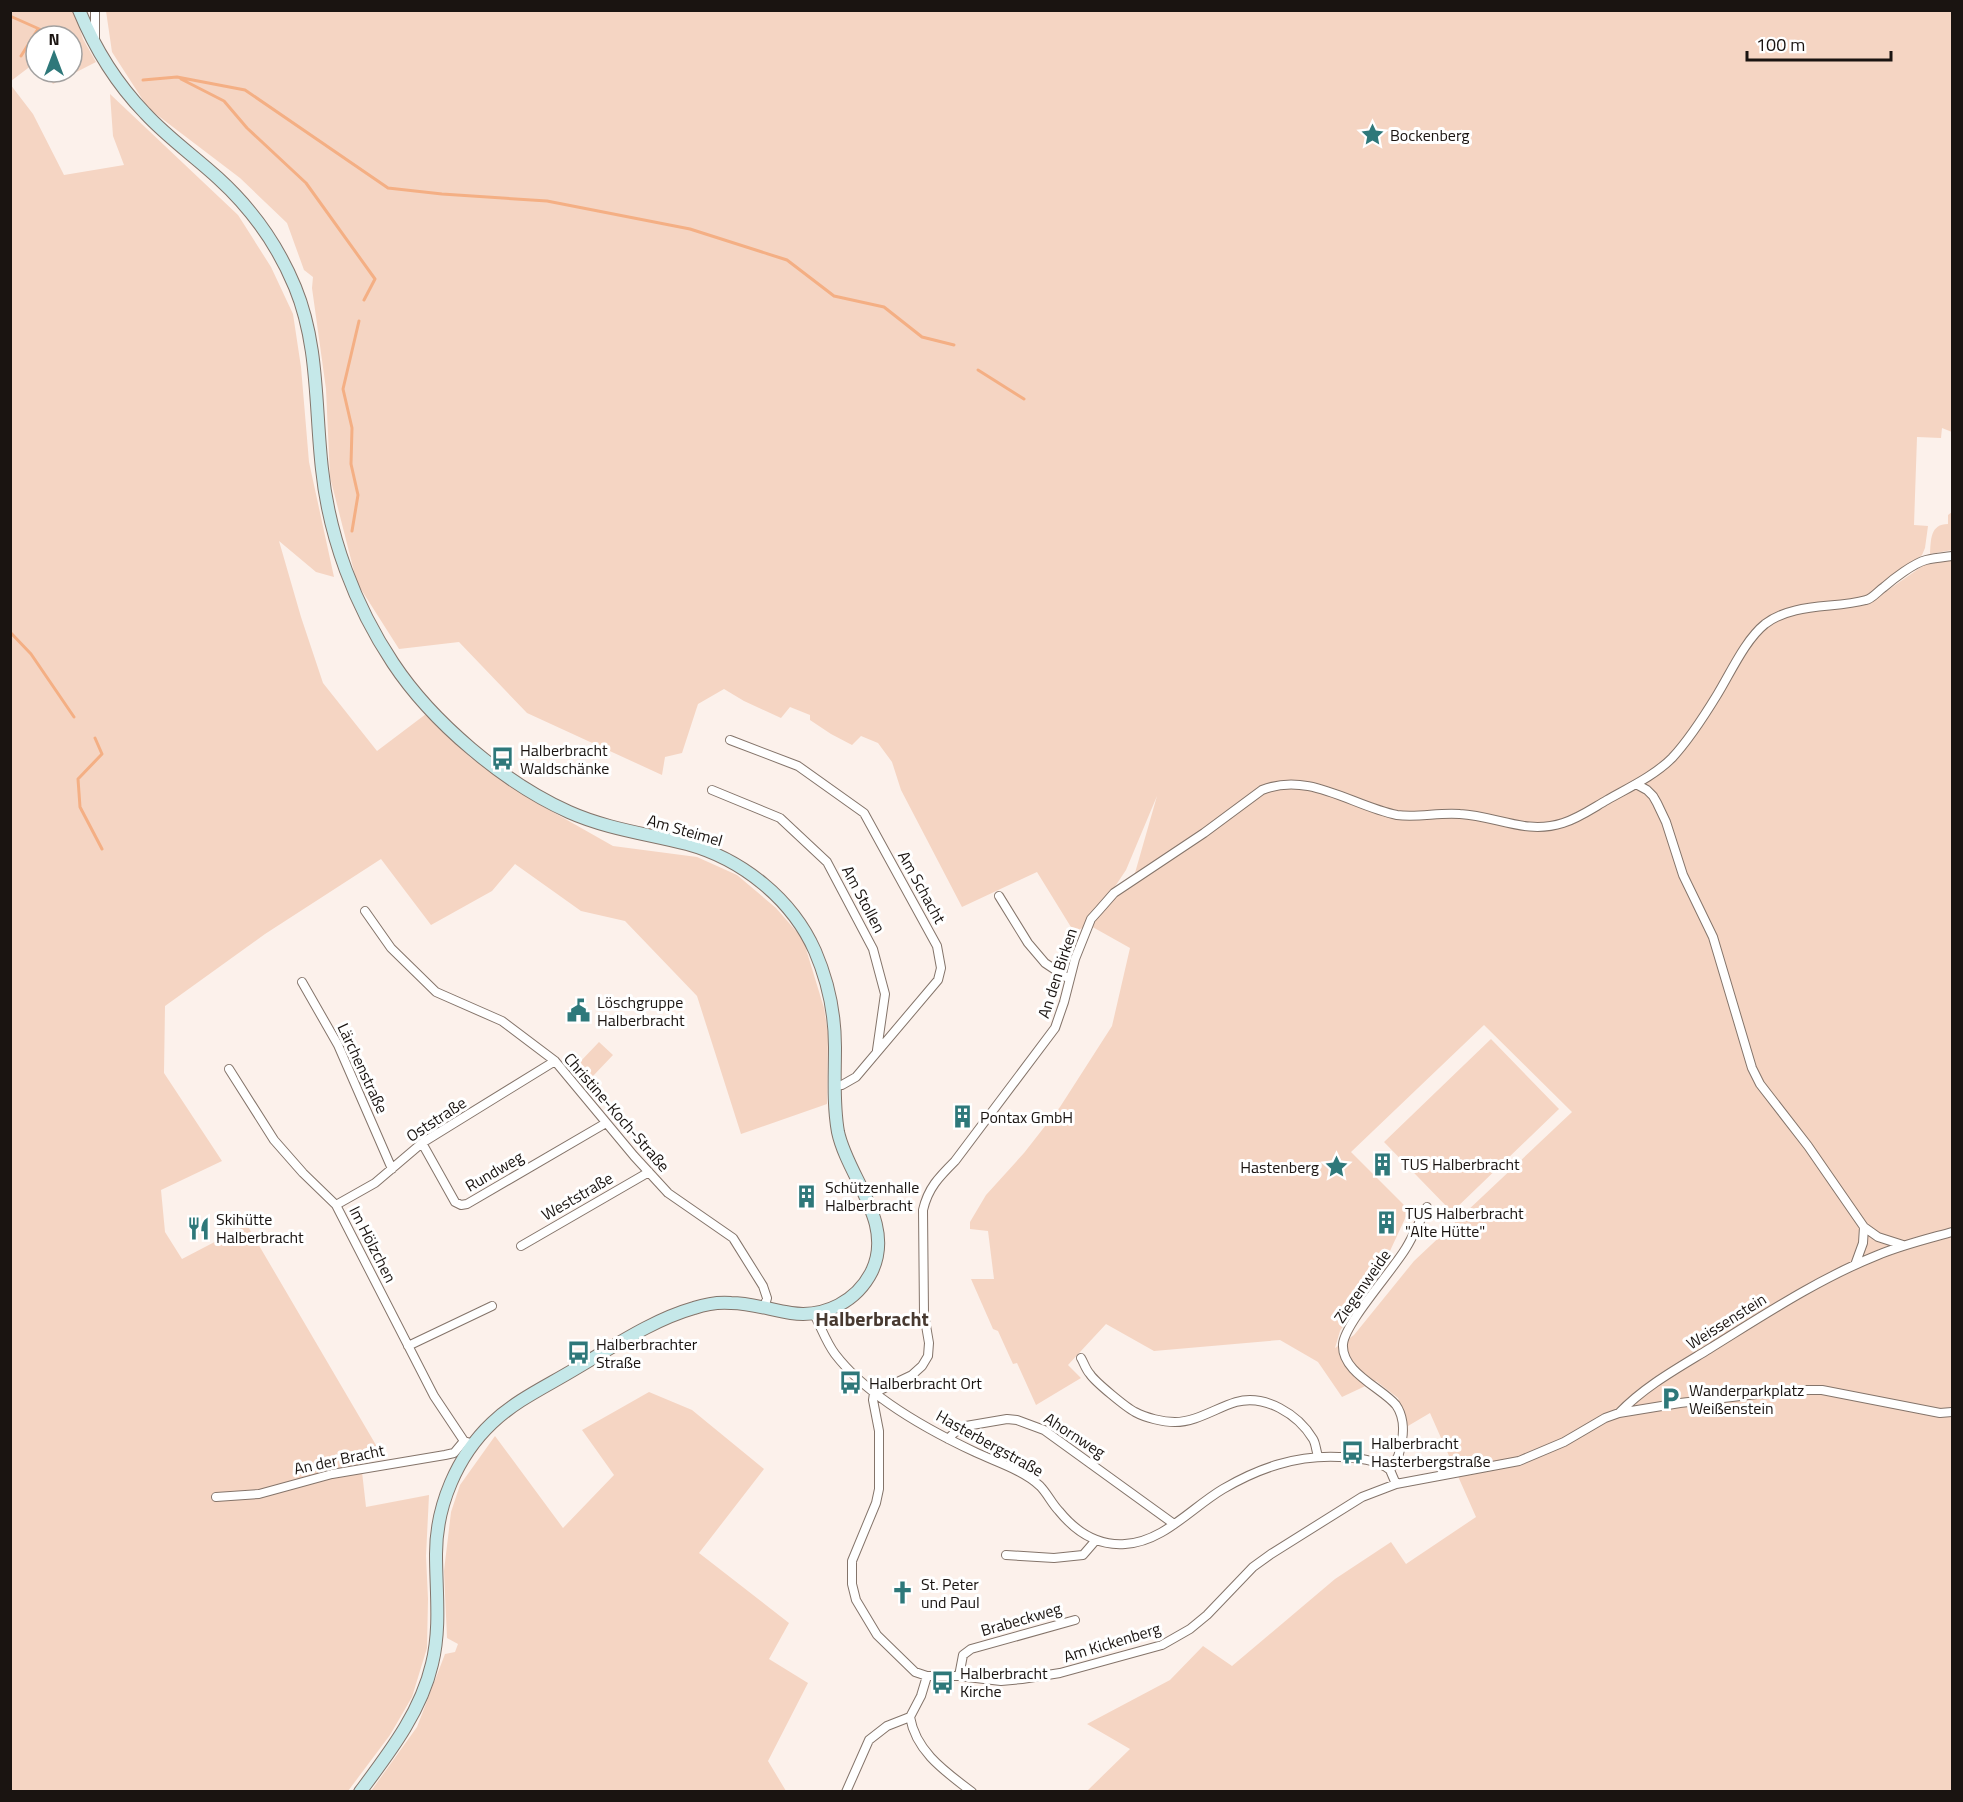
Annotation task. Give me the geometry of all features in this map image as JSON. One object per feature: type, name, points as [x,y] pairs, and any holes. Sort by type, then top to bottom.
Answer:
[{"type":"main road","name":"Am Steimel","points":[[79,10],[104,63],[124,91],[148,117],[237,196],[268,236],[293,282],[306,320],[312,350],[324,489],[338,545],[366,616],[393,663],[407,682],[444,723],[492,766],[569,812],[607,826],[687,844],[725,858],[760,881],[784,904],[807,936],[826,985],[834,1032],[834,1086],[839,1137],[873,1214],[877,1228],[878,1255],[867,1279],[854,1294],[833,1308],[814,1314]]},
{"type":"main road","points":[[360,1791],[411,1718],[431,1671],[437,1623],[438,1523],[444,1502],[469,1442],[514,1405],[680,1312],[708,1304],[731,1303],[798,1314],[814,1314]]},
{"type":"street","points":[[95,10],[95,45]]},
{"type":"street","points":[[1903,1245],[1878,1237],[1864,1227],[1808,1146],[1760,1084],[1752,1068],[1713,937],[1683,875],[1665,822],[1653,796],[1647,789],[1636,784],[1673,756],[1713,701],[1751,640],[1766,624],[1775,618],[1801,609],[1868,600],[1921,561],[1953,556]]},
{"type":"street","name":"Am Schacht","points":[[730,740],[798,766],[864,813],[937,946],[941,968],[938,980],[850,1082],[834,1086]]},
{"type":"street","name":"An den Birken","points":[[874,1393],[912,1375],[928,1356],[929,1342],[924,1314],[923,1210],[926,1195],[937,1179],[955,1161],[1055,1028],[1065,1002],[1069,979],[1091,919],[1114,893],[1204,833],[1262,790],[1272,786],[1294,784],[1326,790],[1397,815],[1474,815],[1519,827],[1533,828],[1562,824],[1636,784]]},
{"type":"street","name":"Am Stollen","points":[[712,789],[780,818],[827,862],[873,949],[885,994],[877,1050]]},
{"type":"street","points":[[999,896],[1028,943],[1045,963],[1069,979]]},
{"type":"street","name":"Christine-Koch-Straße","points":[[365,911],[391,948],[436,992],[502,1021],[555,1061],[668,1193],[733,1238],[763,1286],[766,1298],[764,1308]]},
{"type":"street","name":"Lärchenstraße","points":[[302,982],[338,1045],[392,1169]]},
{"type":"street","name":"Oststraße","points":[[336,1206],[375,1183],[422,1143],[555,1061]]},
{"type":"street","name":"Im Hölzchen","points":[[229,1069],[274,1140],[336,1206],[434,1396],[469,1442]]},
{"type":"street","name":"Rundweg","points":[[422,1143],[455,1202],[461,1205],[467,1204],[606,1123]]},
{"type":"street","name":"Weststraße","points":[[521,1246],[649,1172]]},
{"type":"street","name":"Ziegenweide","points":[[1390,1470],[1398,1461],[1403,1425],[1401,1415],[1395,1404],[1367,1383],[1352,1367],[1344,1353],[1343,1345],[1350,1326],[1407,1248],[1427,1207]]},
{"type":"street","points":[[1855,1265],[1863,1243],[1864,1227]]},
{"type":"street","name":"Weissenstein","points":[[1619,1413],[1652,1384],[1788,1300],[1855,1265],[1903,1245],[1953,1232]]},
{"type":"street","points":[[408,1346],[492,1306]]},
{"type":"street","name":"Hasterbergstraße","points":[[814,1314],[836,1355],[874,1393],[948,1439],[1021,1474],[1040,1486],[1059,1512],[1078,1531],[1096,1540],[1115,1544],[1138,1542],[1158,1534],[1222,1490],[1284,1461],[1318,1456],[1347,1457],[1377,1462],[1390,1470]]},
{"type":"street","points":[[1081,1358],[1090,1375],[1135,1412],[1166,1422],[1177,1423],[1192,1419],[1238,1402],[1264,1401],[1288,1413],[1301,1424],[1314,1440],[1318,1456]]},
{"type":"street","points":[[1619,1413],[1680,1403],[1791,1390],[1822,1390],[1940,1413],[1953,1412]]},
{"type":"street","points":[[846,1791],[869,1740],[887,1726],[910,1717],[921,1696],[927,1676],[911,1670],[877,1635],[860,1608],[852,1584],[851,1573],[855,1551],[878,1496],[879,1431],[874,1408],[874,1393]]},
{"type":"street","name":"Am Kickenberg","points":[[927,1676],[959,1676],[1001,1681],[1032,1678],[1060,1673],[1162,1645],[1190,1629],[1207,1615],[1253,1567],[1270,1554],[1352,1503],[1396,1484],[1519,1461],[1564,1442],[1605,1418],[1619,1413]]},
{"type":"street","name":"Ahornweg","points":[[948,1439],[966,1426],[1007,1419],[1017,1420],[1044,1430],[1174,1524]]},
{"type":"street","name":"An der Bracht","points":[[216,1497],[259,1494],[332,1474],[445,1455],[454,1453],[469,1442]]},
{"type":"street","points":[[1390,1470],[1396,1484]]},
{"type":"street","points":[[1006,1555],[1054,1558],[1083,1555],[1096,1540]]},
{"type":"street","name":"Brabeckweg","points":[[959,1676],[963,1655],[971,1649],[1075,1620]]},
{"type":"street","points":[[910,1717],[914,1733],[927,1755],[972,1791]]},
{"type":"shaded area","points":[[11,11],[74,11],[78,24],[24,24],[24,71],[11,81]]},
{"type":"shaded area","points":[[106,11],[1952,11],[1952,432],[1942,428],[1941,438],[1917,437],[1914,525],[1928,526],[1925,548],[1922,555],[1889,578],[1869,596],[1878,597],[1924,565],[1952,560],[1952,1791],[1087,1791],[1130,1749],[1087,1724],[1170,1680],[1203,1646],[1232,1666],[1335,1579],[1391,1542],[1406,1564],[1476,1517],[1430,1413],[1408,1426],[1398,1398],[1376,1381],[1342,1397],[1318,1362],[1280,1340],[1154,1351],[1106,1324],[1068,1365],[1081,1378],[1036,1405],[1017,1363],[1013,1364],[998,1331],[993,1329],[971,1279],[994,1279],[988,1231],[970,1229],[970,1222],[986,1195],[1024,1153],[1060,1107],[1112,1026],[1130,948],[1089,925],[1074,932],[1037,872],[962,907],[901,790],[892,762],[878,743],[861,736],[852,745],[810,720],[810,715],[790,707],[781,718],[724,689],[698,704],[682,753],[665,757],[662,775],[527,713],[459,642],[399,649],[357,583],[330,477],[326,389],[312,288],[313,277],[304,270],[287,223],[240,178],[148,108],[112,52]],"holes":[[[1157,796],[1135,873],[1102,906],[1126,870]],[[1484,1025],[1572,1112],[1414,1261],[1354,1335],[1335,1348],[1340,1331],[1383,1266],[1409,1210],[1351,1152]]]},
{"type":"shaded area","points":[[84,41],[96,62],[84,68]]},
{"type":"shaded area","points":[[10,84],[33,114],[64,175],[124,165],[113,136],[110,94],[238,215],[271,267],[293,314],[301,367],[309,462],[334,577],[316,572],[279,541],[323,683],[377,751],[426,714],[471,758],[537,803],[613,846],[697,857],[737,875],[776,908],[803,939],[824,1008],[828,1033],[827,1104],[741,1134],[697,996],[625,921],[581,911],[515,864],[492,891],[431,925],[381,859],[265,934],[165,1006],[164,1073],[222,1161],[161,1190],[165,1232],[182,1259],[247,1225],[383,1457],[361,1463],[366,1507],[429,1495],[426,1556],[427,1648],[412,1697],[390,1735],[348,1791],[11,1791]]},
{"type":"shaded area","points":[[1952,512],[1952,550],[1930,554],[1931,538],[1935,530],[1948,524],[1948,515]]},
{"type":"shaded area","points":[[1491,1039],[1559,1109],[1452,1212],[1384,1142]]},
{"type":"shaded area","points":[[599,1042],[613,1055],[593,1076],[579,1063]]},
{"type":"shaded area","points":[[649,1392],[692,1410],[764,1469],[699,1553],[789,1623],[769,1659],[808,1683],[768,1761],[786,1791],[371,1791],[417,1727],[445,1654],[455,1652],[458,1644],[447,1638],[444,1571],[451,1512],[460,1485],[495,1436],[563,1528],[614,1475],[582,1430]]},
{"type":"waterway","points":[[10,16],[28,24]]},
{"type":"waterway","points":[[21,56],[24,51]]},
{"type":"waterway","points":[[143,80],[177,77],[245,90],[388,188],[547,201],[690,229],[787,260],[834,296],[884,307],[922,337],[954,345]]},
{"type":"waterway","points":[[181,79],[224,101],[247,128],[306,183],[375,279],[364,300]]},
{"type":"waterway","points":[[352,531],[358,495],[351,464],[352,428],[343,389],[359,321]]},
{"type":"waterway","points":[[978,370],[1024,399]]},
{"type":"waterway","points":[[10,632],[31,654],[74,717]]},
{"type":"waterway","points":[[95,738],[102,754],[78,779],[80,807],[102,849]]},
{"type":"place","name":"Bockenberg","points":[[1372,135]]},
{"type":"place","name":"Halberbracht Waldschänke","points":[[502,759]]},
{"type":"place","name":"Löschgruppe Halberbracht","points":[[579,1011]]},
{"type":"place","name":"Pontax GmbH","points":[[962,1117]]},
{"type":"place","name":"TUS Halberbracht","points":[[1383,1164]]},
{"type":"place","name":"Hastenberg","points":[[1337,1167]]},
{"type":"place","name":"Schützenhalle Halberbracht","points":[[807,1196]]},
{"type":"place","name":"TUS Halberbracht \"Alte Hütte\"","points":[[1387,1222]]},
{"type":"place","name":"Skihütte Halberbracht","points":[[198,1228]]},
{"type":"place","name":"Halberbrachter Straße","points":[[578,1353]]},
{"type":"place","name":"Halberbracht Ort","points":[[851,1383]]},
{"type":"place","name":"Wanderparkplatz Weißenstein","points":[[1671,1399]]},
{"type":"place","name":"Halberbracht Hasterbergstraße","points":[[1353,1452]]},
{"type":"place","name":"St. Peter und Paul","points":[[903,1593]]},
{"type":"place","name":"Halberbracht Kirche","points":[[942,1682]]},
{"type":"district","name":"Halberbracht","points":[[872,1319]]}]
